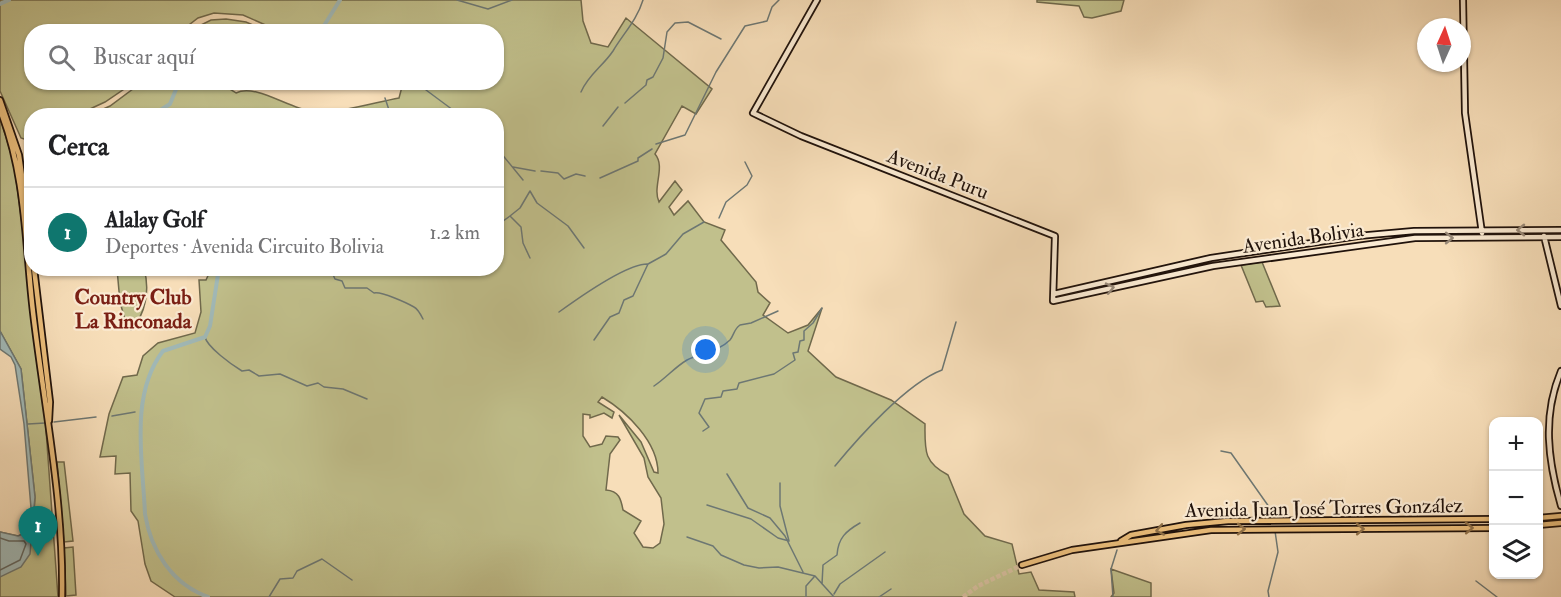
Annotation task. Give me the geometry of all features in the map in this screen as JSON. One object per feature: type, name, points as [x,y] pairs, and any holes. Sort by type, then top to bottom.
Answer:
[{"type":"main road","points":[[0,100],[19,155],[24,190]]},
{"type":"main road","points":[[0,110],[17,164],[24,228]]},
{"type":"main road","points":[[29,276],[40,373],[50,421]]},
{"type":"main road","points":[[35,276],[50,402],[62,597]]},
{"type":"main road","points":[[1543,518],[1561,516]]},
{"type":"main road","name":"Avenida Juan José Torres González","points":[[1022,565],[1051,555],[1120,541],[1131,535],[1186,525],[1282,521],[1489,519]]},
{"type":"main road","points":[[1282,521],[1282,529]]},
{"type":"main road","points":[[1543,525],[1561,524]]},
{"type":"main road","name":"Avenida Juan José Torres González","points":[[1120,541],[1134,543],[1211,530],[1489,528]]},
{"type":"street","name":"Avenida Puru","points":[[817,0],[753,113],[801,136],[1055,236],[1053,301]]},
{"type":"street","points":[[1463,0],[1465,113],[1483,238]]},
{"type":"street","points":[[1542,230],[1561,306]]},
{"type":"street","name":"Avenida Bolivia","points":[[1054,294],[1211,258],[1358,236],[1414,231],[1561,230]]},
{"type":"street","name":"Avenida Bolivia","points":[[1053,301],[1214,266],[1414,238],[1561,237]]},
{"type":"street","points":[[1561,371],[1550,400],[1548,439],[1549,463],[1561,506]]},
{"type":"shaded area","points":[[0,0],[581,0],[583,21],[591,43],[608,47],[626,18],[712,89],[696,114],[682,106],[655,154],[659,165],[657,196],[659,202],[675,181],[682,190],[669,207],[674,215],[688,201],[704,222],[725,230],[721,240],[756,282],[758,292],[770,303],[763,315],[788,333],[808,325],[822,308],[808,351],[836,377],[891,400],[925,424],[927,454],[934,465],[948,475],[964,514],[985,536],[1012,544],[1019,574],[1031,572],[1039,590],[1074,592],[1075,597],[175,597],[151,581],[145,564],[138,521],[131,511],[130,473],[115,474],[116,456],[100,457],[109,414],[123,377],[137,375],[143,356],[158,343],[195,333],[201,312],[199,280],[206,280],[208,276],[504,276],[504,108],[353,108],[399,98],[401,90],[504,90],[504,24],[263,24],[243,15],[214,13],[198,18],[190,24],[24,24],[24,90],[123,90],[92,108],[24,108],[24,139],[21,138],[0,91]],"holes":[[[602,397],[631,419],[647,439],[657,461],[658,473],[654,472],[641,442],[619,415],[644,458],[648,477],[661,498],[664,524],[660,543],[653,548],[643,547],[634,533],[641,521],[623,510],[617,494],[606,490],[610,454],[620,440],[618,437],[606,436],[602,444],[590,447],[583,436],[583,414],[590,415],[590,418],[604,413],[612,418],[614,412],[598,402]]]},
{"type":"shaded area","points":[[1037,0],[1124,0],[1121,11],[1092,18],[1084,17],[1079,6],[1037,2]]},
{"type":"shaded area","points":[[226,19],[251,24],[203,24],[211,20]]},
{"type":"shaded area","points":[[132,90],[231,90],[236,93],[253,91],[300,108],[106,108]]},
{"type":"shaded area","points":[[0,117],[14,164],[24,239],[24,276],[28,276],[45,416],[58,597],[0,597],[0,532],[18,536],[33,527],[35,497],[21,369],[0,331]]},
{"type":"shaded area","points":[[1262,262],[1280,306],[1266,307],[1263,301],[1256,302],[1241,265]]},
{"type":"shaded area","points":[[118,276],[146,276],[147,285],[143,309],[131,330],[127,327],[120,302]]},
{"type":"shaded area","points":[[57,462],[64,462],[73,541],[64,542]]},
{"type":"shaded area","points":[[73,547],[76,595],[66,596],[64,548]]},
{"type":"shaded area","points":[[1111,569],[1151,583],[1151,597],[1111,597],[1114,593]]},
{"type":"water","points":[[0,331],[21,369],[35,497],[30,554],[21,567],[0,577],[0,532],[18,536],[28,532],[32,520],[24,424],[15,365],[11,357],[0,349]]},
{"type":"waterway","points":[[0,4],[9,0]]},
{"type":"waterway","points":[[325,24],[340,0]]},
{"type":"waterway","points":[[457,0],[488,9],[512,0]]},
{"type":"waterway","points":[[581,92],[630,27],[643,0]]},
{"type":"waterway","points":[[656,144],[685,135],[716,72],[745,26],[767,21],[772,7],[779,0]]},
{"type":"waterway","points":[[625,103],[646,85],[647,80],[653,77],[663,58],[667,32],[675,23],[688,22],[721,39]]},
{"type":"waterway","points":[[164,108],[170,104],[176,90]]},
{"type":"waterway","points":[[426,90],[450,108]]},
{"type":"waterway","points":[[385,98],[388,108]]},
{"type":"waterway","points":[[603,126],[618,107]]},
{"type":"waterway","points":[[600,178],[638,161],[638,158],[652,149]]},
{"type":"waterway","points":[[504,157],[523,180]]},
{"type":"waterway","points":[[719,218],[726,202],[747,185],[752,176],[745,162]]},
{"type":"waterway","points":[[513,167],[535,171]]},
{"type":"waterway","points":[[541,171],[558,173],[564,179],[576,174],[585,176]]},
{"type":"waterway","points":[[530,258],[523,243],[521,227],[510,216],[520,208],[530,191],[537,203],[568,226],[584,248]]},
{"type":"waterway","points":[[504,220],[510,216]]},
{"type":"waterway","points":[[594,340],[610,317],[619,313],[624,300],[633,296],[648,264],[666,254],[683,234],[704,222]]},
{"type":"waterway","points":[[559,312],[616,275],[639,265],[648,264]]},
{"type":"waterway","points":[[208,597],[184,584],[174,575],[152,541],[145,514],[140,430],[142,408],[152,369],[163,351],[205,337],[210,326],[218,276]]},
{"type":"waterway","points":[[334,276],[335,279],[342,281],[345,288],[367,288],[374,293],[394,298],[415,308],[423,319]]},
{"type":"waterway","points":[[703,431],[709,427],[699,413],[705,399],[721,397],[723,391],[737,389],[739,383],[774,374],[795,360],[793,353],[798,352],[800,341],[804,340],[804,331],[813,323],[822,308]]},
{"type":"waterway","points":[[654,386],[687,360],[725,344],[740,325],[751,323],[778,311]]},
{"type":"waterway","points":[[835,466],[856,441],[899,399],[928,377],[942,370],[956,322]]},
{"type":"waterway","points":[[205,337],[215,351],[242,371],[249,370],[259,376],[280,374],[307,386],[318,383],[324,387],[343,389],[367,399]]},
{"type":"waterway","points":[[112,416],[135,412]]},
{"type":"waterway","points":[[54,422],[96,417]]},
{"type":"waterway","points":[[28,424],[45,423]]},
{"type":"waterway","points":[[1221,451],[1231,453],[1274,514]]},
{"type":"waterway","points":[[727,474],[748,508],[770,518],[785,536],[803,572]]},
{"type":"waterway","points":[[707,505],[751,519],[778,538],[789,541],[780,506],[780,483]]},
{"type":"waterway","points":[[822,584],[823,565],[837,555],[839,544],[844,536],[860,523]]},
{"type":"waterway","points":[[1269,597],[1268,591],[1278,552],[1275,531]]},
{"type":"waterway","points":[[687,537],[713,546],[721,555],[744,565],[759,568],[778,567],[815,576],[834,597]]},
{"type":"waterway","points":[[1113,597],[1111,569],[1117,550]]},
{"type":"waterway","points":[[834,594],[840,584],[885,552]]},
{"type":"waterway","points":[[269,597],[280,579],[293,578],[297,571],[322,559],[352,580]]},
{"type":"waterway","points":[[806,597],[806,586],[814,577]]},
{"type":"waterway","points":[[1476,581],[1497,597]]},
{"type":"waterway","points":[[879,597],[891,589]]},
{"type":"tunnel","points":[[963,597],[978,586],[1022,565]]},
{"type":"place","name":"Alalay Golf","points":[[38,556]]},
{"type":"district","name":"Country Club La Rinconada","points":[[133,309]]}]
